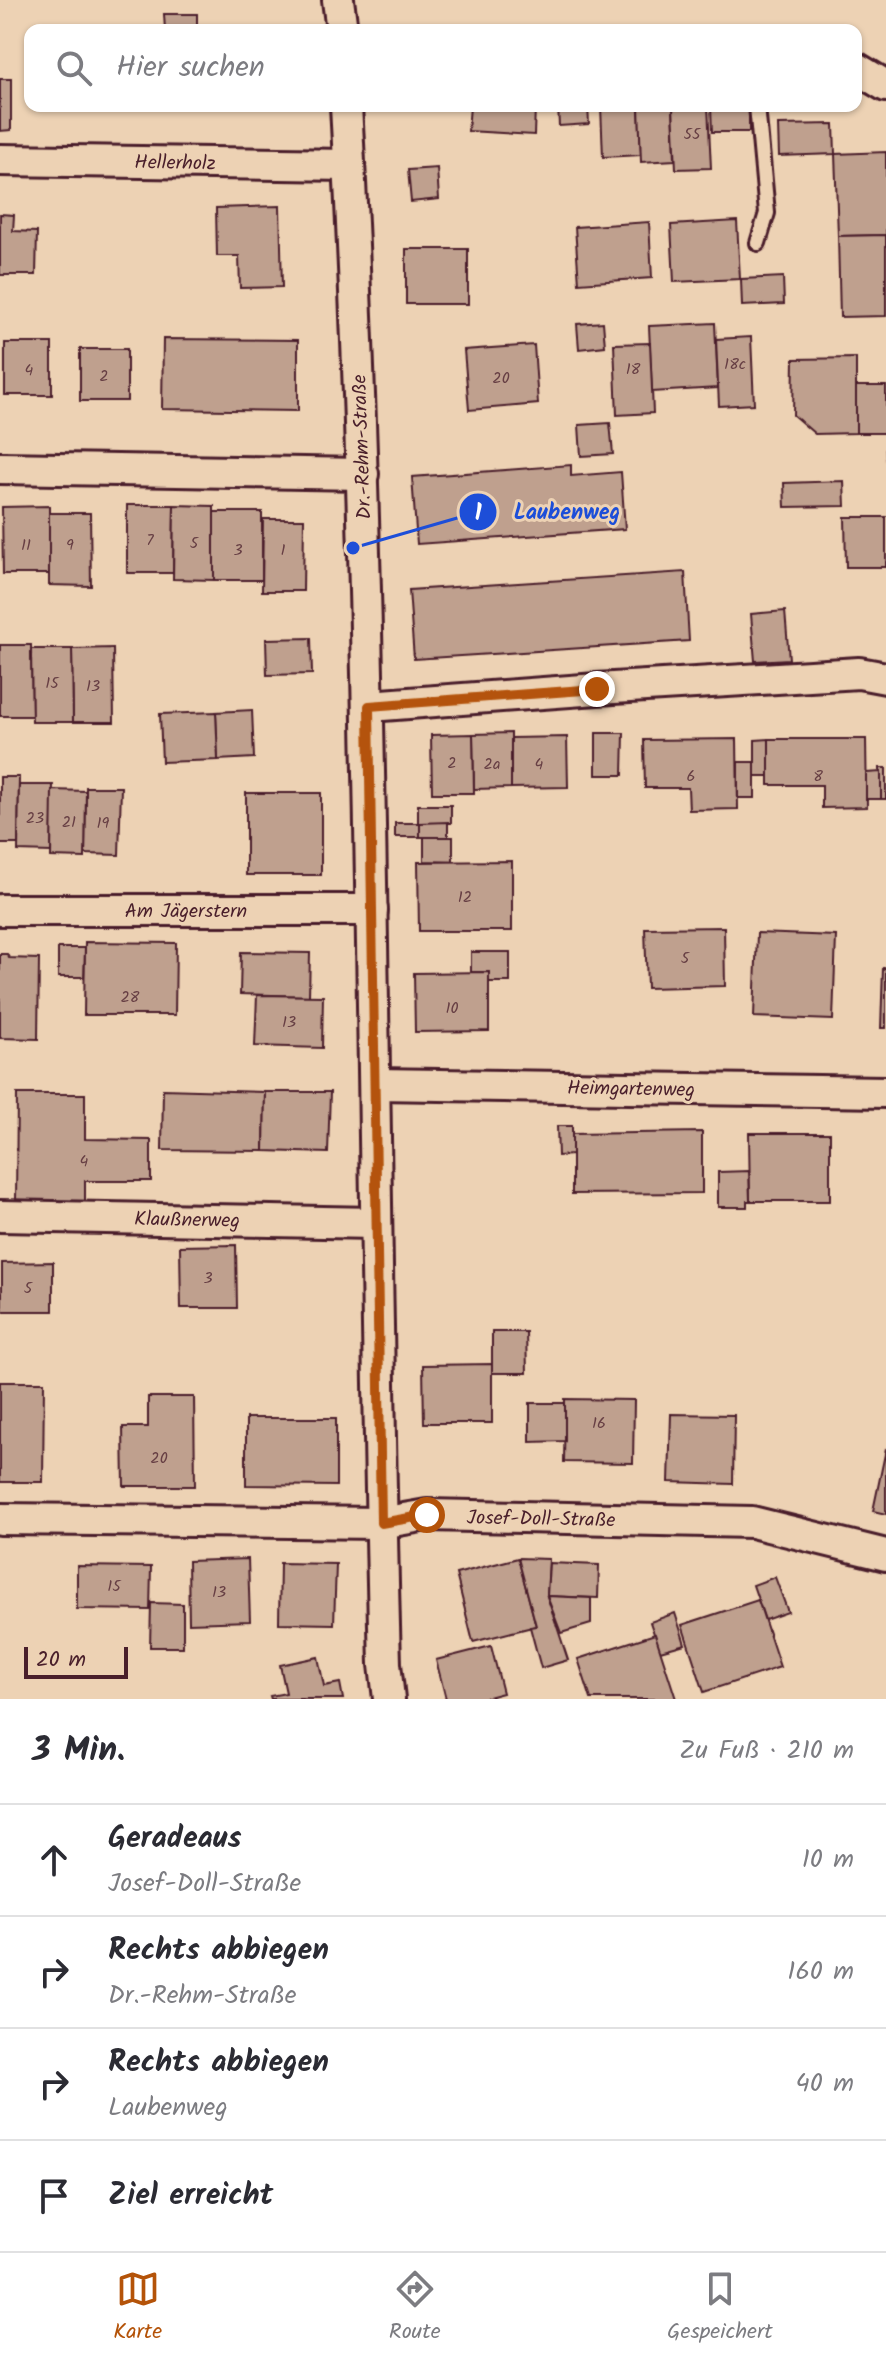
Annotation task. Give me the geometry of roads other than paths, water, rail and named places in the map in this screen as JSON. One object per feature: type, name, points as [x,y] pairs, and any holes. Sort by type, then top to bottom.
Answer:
[{"type":"street","points":[[338,0],[341,24]]},
{"type":"street","points":[[862,72],[886,86]]},
{"type":"street","name":"Dr.-Rehm-Straße","points":[[346,112],[363,474],[376,1084],[375,1223],[381,1523],[385,1664],[389,1699]]},
{"type":"street","name":"Hellerholz","points":[[0,160],[349,165]]},
{"type":"street","points":[[0,468],[363,474]]},
{"type":"street","points":[[369,706],[859,673],[886,678]]},
{"type":"street","name":"Am Jägerstern","points":[[0,910],[372,910]]},
{"type":"street","name":"Heimgartenweg","points":[[376,1084],[886,1092]]},
{"type":"street","name":"Klaußnerweg","points":[[0,1216],[375,1223]]},
{"type":"street","name":"Josef-Doll-Straße","points":[[0,1519],[381,1523],[427,1515],[752,1522],[886,1555]]},
{"type":"lane","points":[[758,112],[767,213],[758,243]]},
{"type":"place","name":"Laubenweg","points":[[353,548]]}]
